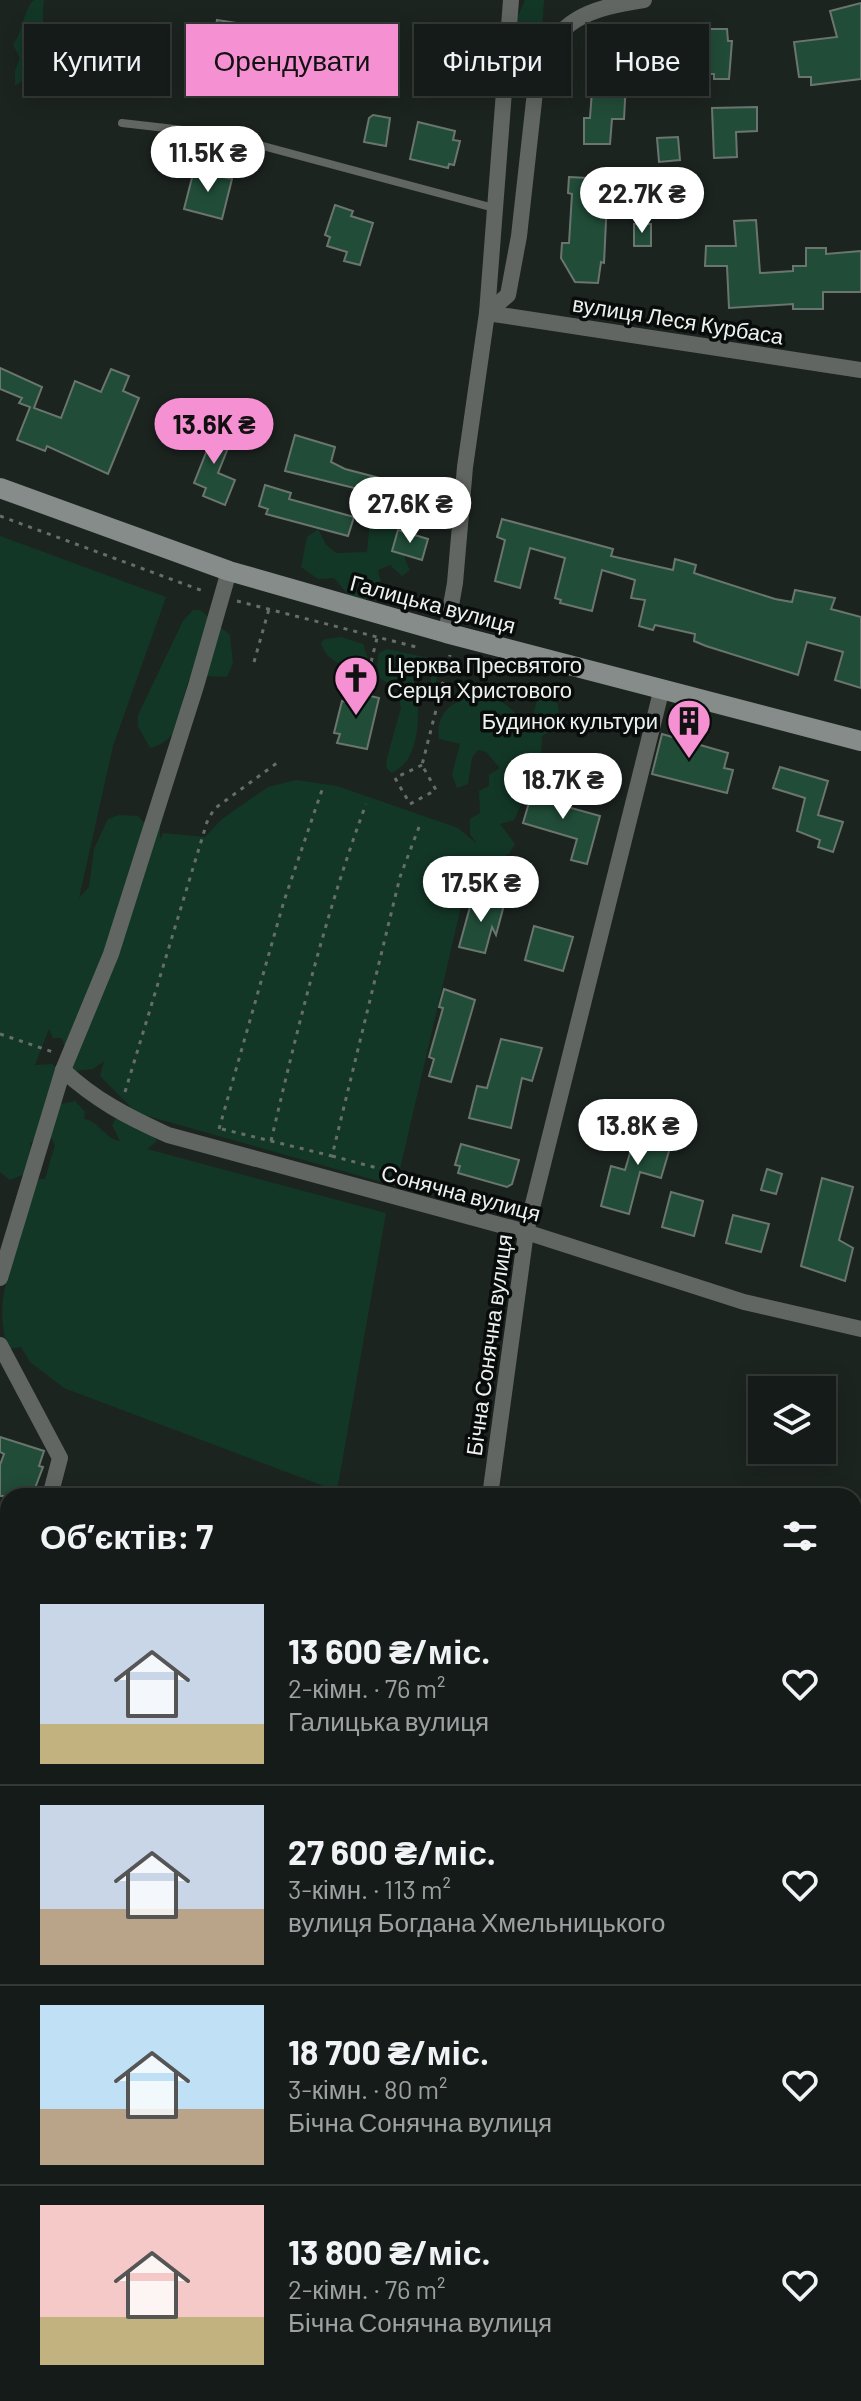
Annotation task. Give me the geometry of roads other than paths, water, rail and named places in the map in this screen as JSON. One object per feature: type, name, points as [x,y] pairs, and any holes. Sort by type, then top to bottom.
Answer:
[{"type":"street","points":[[446,633],[455,583],[465,467],[487,313],[511,0]]},
{"type":"street","points":[[487,313],[508,295],[519,236],[537,74],[545,49],[564,26],[590,13],[644,0]]},
{"type":"street","name":"вулиця Леся Курбаса","points":[[487,313],[861,370]]},
{"type":"street","name":"Галицька вулиця","points":[[0,488],[229,571],[446,633],[861,741]]},
{"type":"street","points":[[0,1278],[66,1064],[111,954],[229,571]]},
{"type":"street","name":"Бічна Сонячна вулиця","points":[[491,1488],[526,1232],[662,688]]},
{"type":"street","name":"Сонячна вулиця","points":[[66,1064],[87,1092],[115,1111],[168,1135],[526,1232],[744,1302],[861,1329]]},
{"type":"street","points":[[0,1345],[60,1458],[52,1488]]},
{"type":"lane","points":[[122,123],[218,134],[494,208]]},
{"type":"place","name":"Церква Пресвятого Серця Христового","points":[[356,717]]},
{"type":"place","name":"Будинок культури","points":[[689,760]]}]
